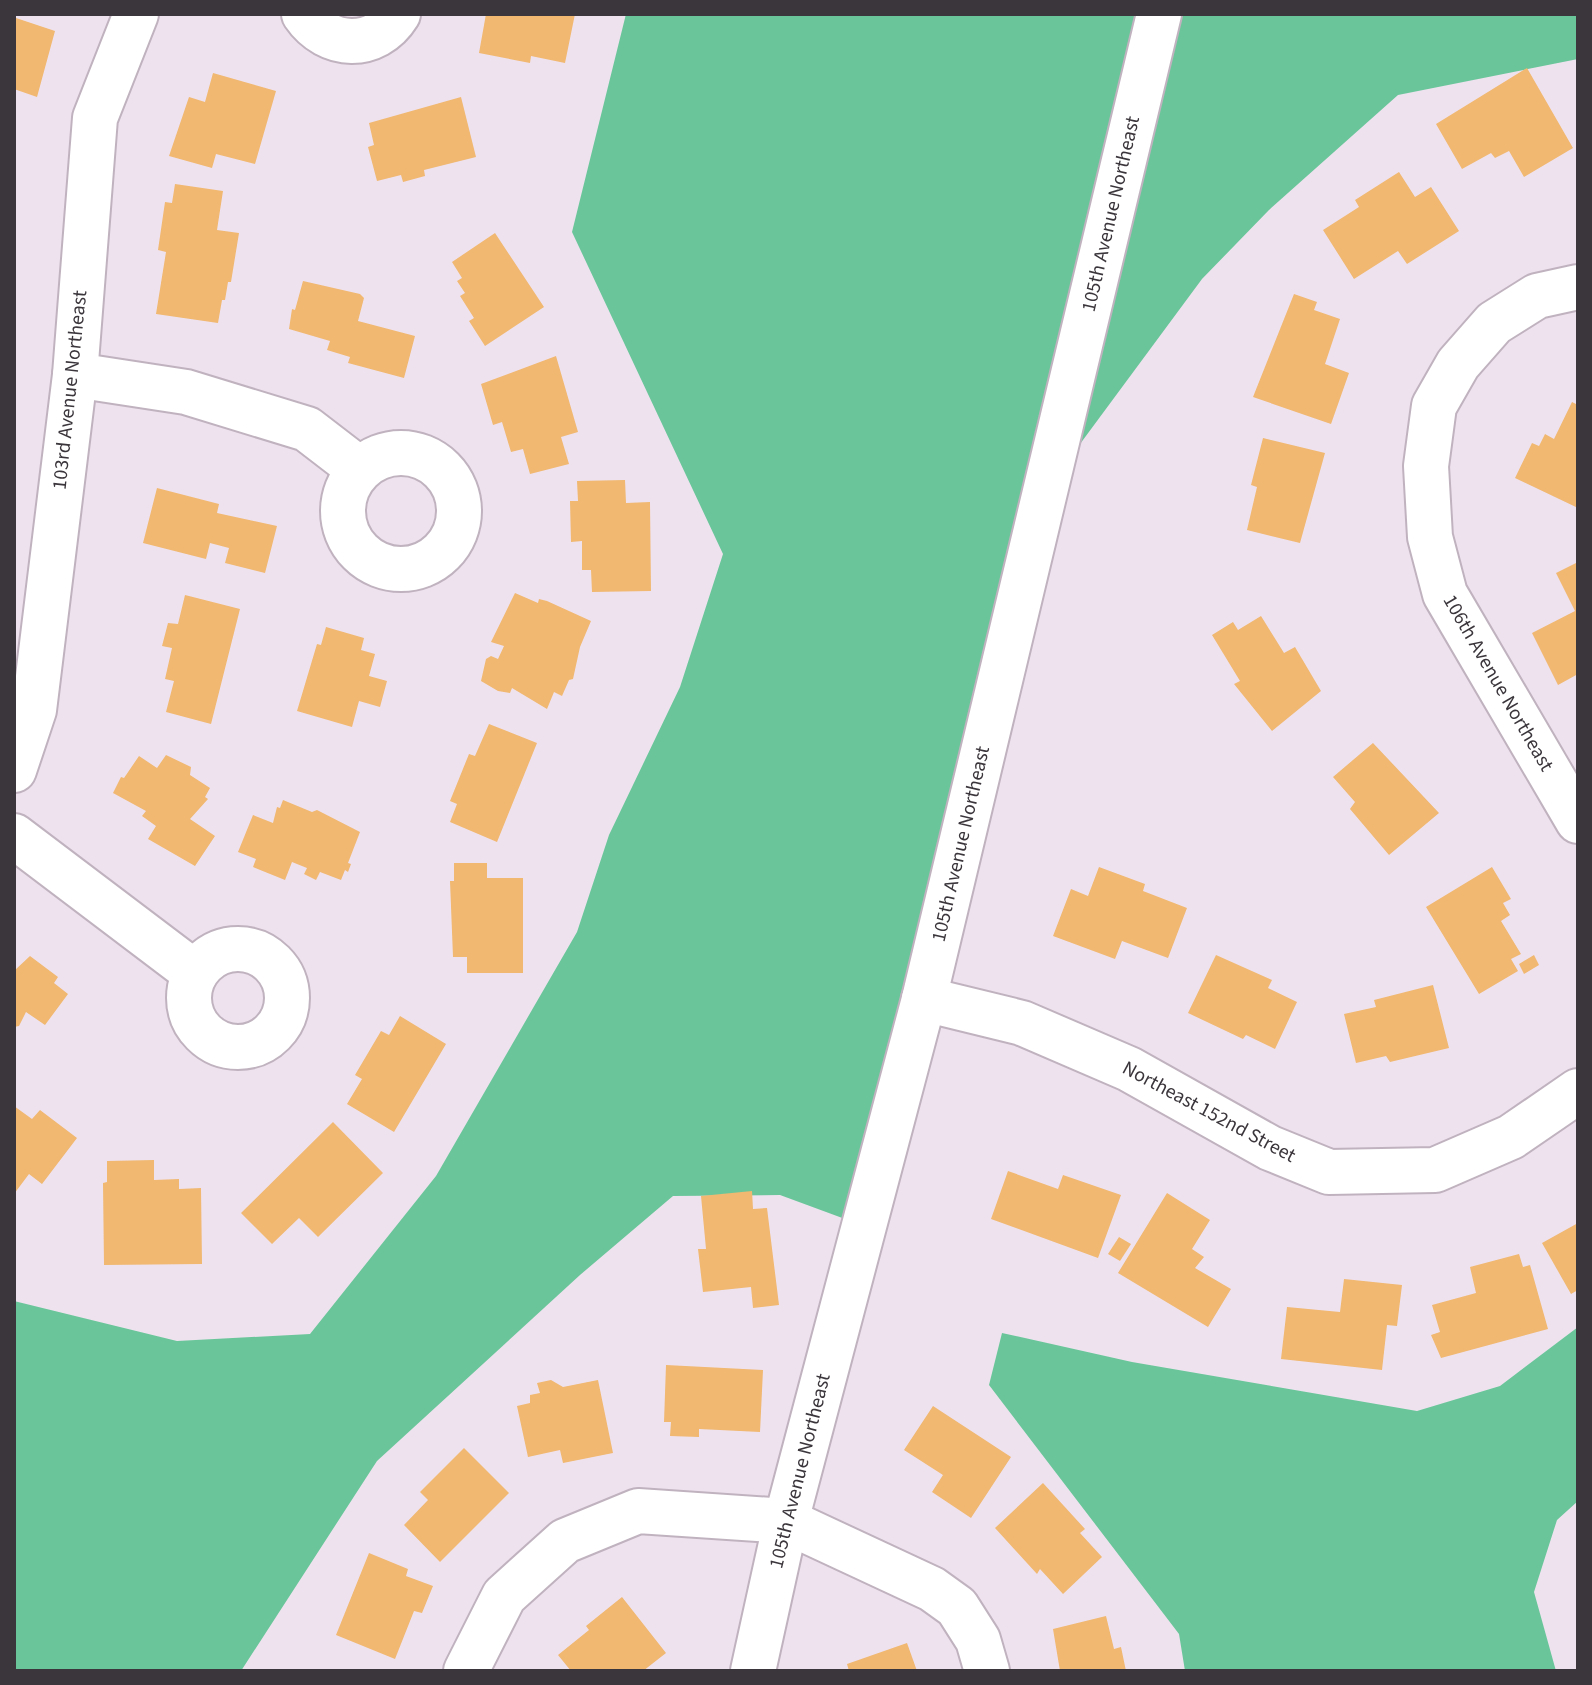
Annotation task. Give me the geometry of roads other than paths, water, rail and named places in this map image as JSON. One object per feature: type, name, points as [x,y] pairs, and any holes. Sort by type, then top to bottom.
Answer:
[{"type":"street","name":"103rd Avenue Northeast","points":[[14,770],[34,710],[75,375],[95,118],[136,14]]},
{"type":"street","points":[[304,14],[313,27],[331,39],[352,42],[373,38],[391,26],[398,14]]},
{"type":"street","name":"105th Avenue Northeast","points":[[753,1671],[786,1521],[924,999],[1159,14]]},
{"type":"street","name":"106th Avenue Northeast","points":[[1558,292],[1494,323],[1458,364],[1434,406],[1426,466],[1430,537],[1445,594],[1578,821]]},
{"type":"street","points":[[75,375],[186,392],[307,429],[359,469]]},
{"type":"street","points":[[14,836],[195,973]]},
{"type":"street","name":"Northeast 152nd Street","points":[[924,999],[1035,1029],[1129,1069],[1270,1148],[1329,1172],[1435,1170],[1511,1137],[1578,1091]]},
{"type":"street","points":[[466,1671],[504,1596],[565,1541],[638,1511],[786,1521],[932,1589],[957,1607],[978,1640],[987,1671]]}]
